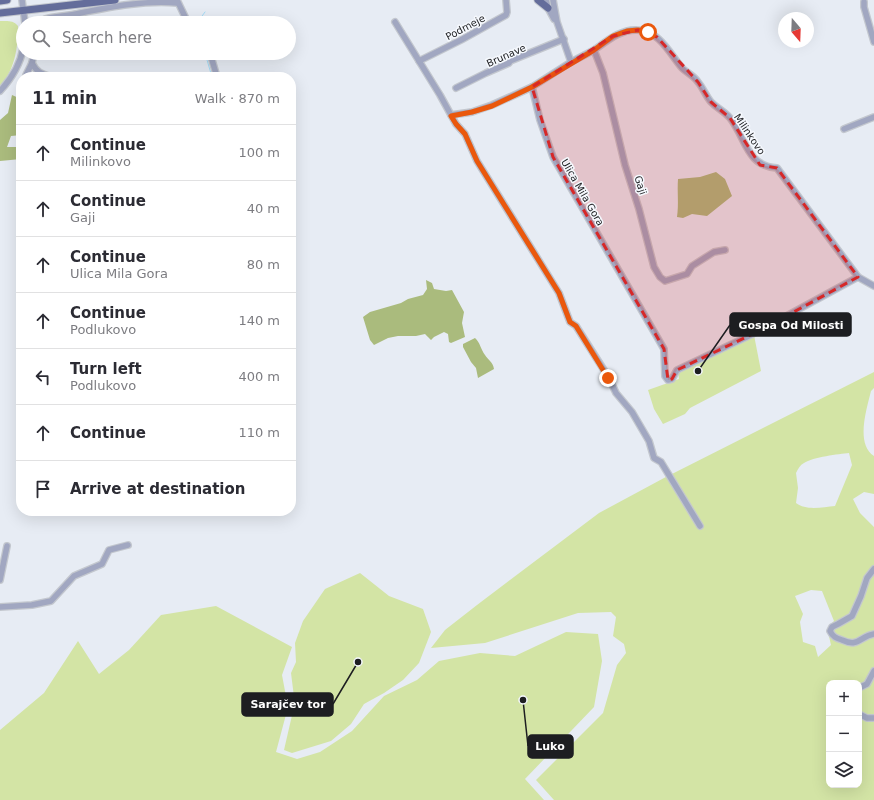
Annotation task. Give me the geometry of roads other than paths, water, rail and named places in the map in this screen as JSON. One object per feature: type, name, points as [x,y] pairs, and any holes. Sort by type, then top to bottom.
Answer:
[{"type":"main road","points":[[0,1],[7,0]]},
{"type":"main road","points":[[0,13],[115,0]]},
{"type":"main road","points":[[538,0],[548,8]]},
{"type":"street","points":[[22,0],[24,16]]},
{"type":"street","name":"Podmeje","points":[[419,61],[506,15],[506,0]]},
{"type":"street","points":[[546,0],[548,8],[557,22],[564,39],[571,62]]},
{"type":"street","points":[[553,0],[557,22]]},
{"type":"street","points":[[69,16],[109,7],[162,2],[177,2],[184,16]]},
{"type":"street","points":[[864,2],[864,7],[874,42]]},
{"type":"street","points":[[395,22],[451,116],[465,134],[477,161],[559,293],[570,322],[576,326],[616,393],[632,412],[649,441],[654,458],[661,462],[700,526]]},
{"type":"street","name":"Milinkovo","points":[[594,50],[613,36],[627,31],[638,30],[648,32],[657,37],[683,68],[698,82],[711,102],[730,118],[748,150],[760,165],[768,168],[777,168],[858,276],[874,286]]},
{"type":"street","name":"Brunave","points":[[456,88],[509,63],[510,61],[564,39]]},
{"type":"street","points":[[451,116],[492,106],[532,87],[571,62],[594,50]]},
{"type":"street","name":"Gaji","points":[[594,50],[603,72],[625,165],[654,267],[660,277],[665,281],[687,274],[692,266],[714,252],[725,250]]},
{"type":"street","points":[[0,91],[8,81],[20,60]]},
{"type":"street","points":[[28,72],[33,60]]},
{"type":"street","points":[[212,60],[216,72]]},
{"type":"street","points":[[32,63],[38,72]]},
{"type":"street","name":"Ulica Mila Gora","points":[[532,87],[540,120],[552,157],[664,349],[665,376],[668,380],[672,379],[677,370],[757,332],[858,276]]},
{"type":"street","points":[[844,129],[874,117]]},
{"type":"street","points":[[0,607],[32,605],[51,601],[74,576],[102,564],[109,550],[128,545]]},
{"type":"street","points":[[0,580],[7,546]]},
{"type":"street","points":[[874,569],[868,578],[852,616],[832,627],[830,631],[833,636],[850,644],[874,634]]},
{"type":"street","points":[[862,686],[867,684],[874,671]]},
{"type":"street","points":[[862,716],[867,718],[874,718]]},
{"type":"waterway","points":[[202,16],[205,12]]},
{"type":"waterway","points":[[207,60],[211,72]]},
{"type":"place","name":"Gospa Od Milosti","points":[[698,371]]},
{"type":"place","name":"Sarajčev tor","points":[[358,662]]},
{"type":"place","name":"Luko","points":[[523,700]]}]
